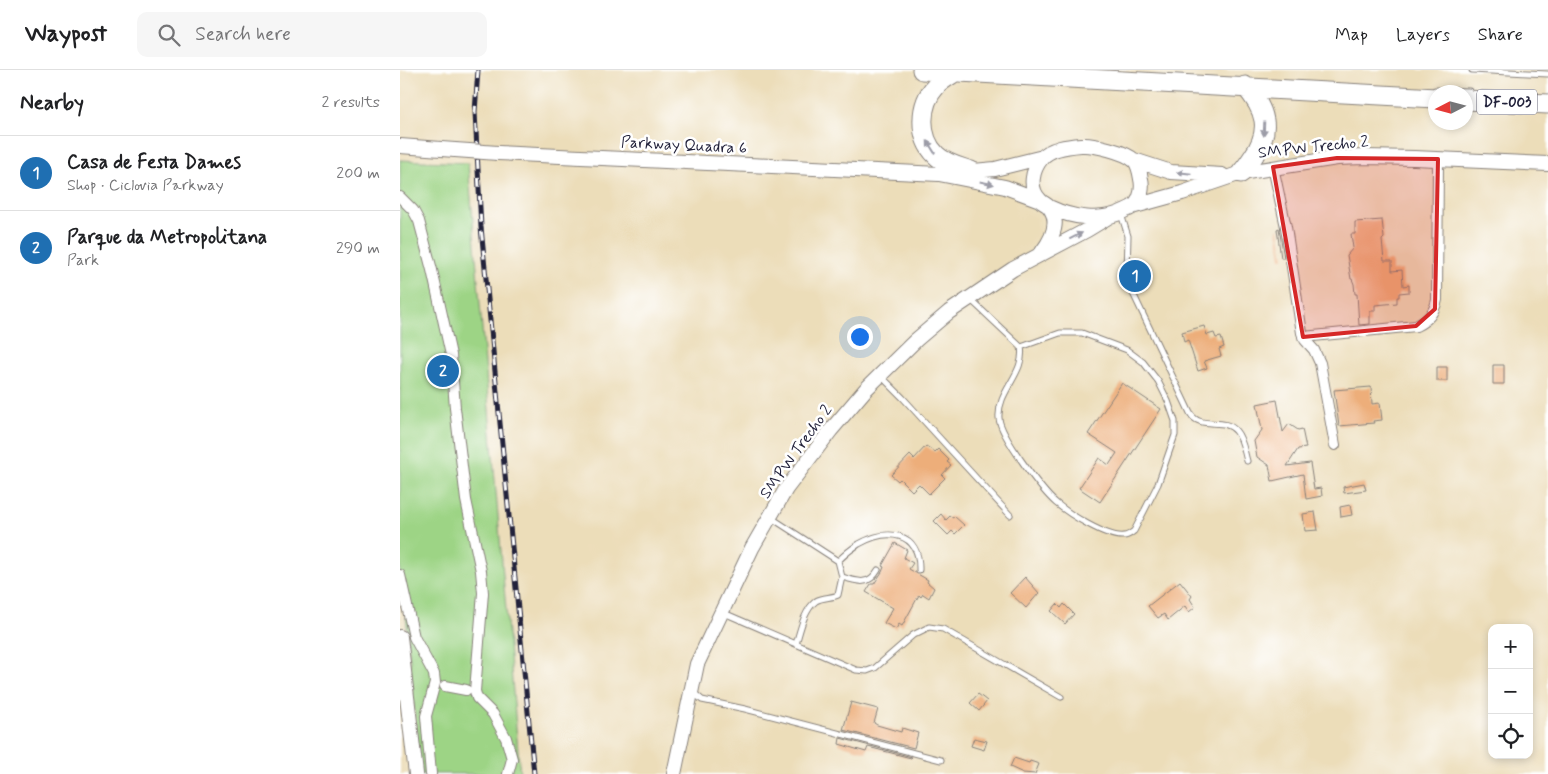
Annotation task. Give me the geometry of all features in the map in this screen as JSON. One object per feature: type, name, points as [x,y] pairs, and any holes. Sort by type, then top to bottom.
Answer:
[{"type":"highway","points":[[922,70],[1245,82],[1428,94]]},
{"type":"highway","points":[[955,72],[937,85],[930,94],[925,106],[922,124],[926,139],[936,154],[949,164],[971,171]]},
{"type":"highway","points":[[1237,174],[1261,146],[1265,130],[1264,117],[1260,106],[1245,82]]},
{"type":"highway","name":"DF-003","points":[[1473,96],[1548,104]]},
{"type":"street","points":[[1041,253],[1051,240],[1054,232],[1054,216],[1034,192],[1032,182],[1035,170],[1043,157],[1054,150],[1065,146],[1083,145],[1111,149],[1134,160],[1171,172],[1237,174]]},
{"type":"street","name":"Parkway Quadra 6","points":[[400,146],[426,149]]},
{"type":"street","name":"Parkway Quadra 6","points":[[400,150],[455,150],[940,174],[1005,167],[1043,157]]},
{"type":"street","name":"SMPW Trecho 2","points":[[1237,174],[1337,158],[1364,157],[1548,164]]},
{"type":"street","points":[[1303,337],[1416,326],[1430,317],[1435,309],[1437,300],[1438,159]]},
{"type":"street","points":[[1134,160],[1140,171],[1142,184],[1140,197],[1135,206]]},
{"type":"street","points":[[1273,167],[1286,227],[1303,337],[1314,350],[1320,364],[1334,445]]},
{"type":"street","name":"Parkway Quadra 6","points":[[940,174],[1005,187],[1044,204]]},
{"type":"street","points":[[1044,204],[1071,215],[1093,218],[1115,215],[1135,206],[1237,174]]},
{"type":"street","points":[[400,197],[413,210],[419,221],[451,355],[466,500],[481,571],[483,593],[475,691],[477,698],[493,714],[506,738],[512,759],[508,774]]},
{"type":"street","name":"SMPW Trecho 2","points":[[674,774],[697,664],[752,548],[786,489],[831,430],[880,375],[916,340],[949,312],[1013,269],[1115,215]]},
{"type":"street","points":[[400,575],[414,637],[434,674],[435,683],[426,716],[431,774]]},
{"type":"street","points":[[400,637],[416,774]]},
{"type":"street","points":[[445,686],[466,690]]},
{"type":"lane","points":[[1472,70],[1548,74]]},
{"type":"lane","points":[[1115,215],[1128,236],[1127,274],[1130,287],[1190,413],[1194,419],[1201,422],[1228,424],[1235,429],[1240,437],[1247,461]]},
{"type":"lane","points":[[969,298],[1021,347],[1021,360],[999,405],[999,420],[1002,432],[1054,502],[1068,512],[1105,532],[1118,536],[1129,535],[1134,531],[1158,484],[1175,435],[1175,421],[1158,381],[1143,362],[1127,350],[1082,332],[1060,333],[1021,347]]},
{"type":"lane","points":[[880,375],[1010,516]]},
{"type":"lane","points":[[770,517],[838,562],[842,577],[838,595],[833,598],[817,600],[812,606],[806,616],[796,644]]},
{"type":"lane","points":[[838,562],[849,551],[869,539],[894,534],[911,542],[919,559],[919,570]]},
{"type":"lane","points":[[842,577],[860,582],[867,581],[874,578],[878,570]]},
{"type":"lane","points":[[722,612],[856,670],[867,671],[875,668],[913,635],[929,627],[943,629],[1061,697]]},
{"type":"lane","points":[[691,691],[702,700],[745,709],[941,760]]},
{"type":"highlighted area","points":[[1337,158],[1438,159],[1435,309],[1416,326],[1303,337],[1273,167]]},
{"type":"green space","points":[[400,160],[468,163],[520,774],[420,774],[404,593],[400,579]]},
{"type":"building","points":[[1382,220],[1384,261],[1392,261],[1392,271],[1402,270],[1403,286],[1409,285],[1409,292],[1399,293],[1397,303],[1375,305],[1375,311],[1370,311],[1370,324],[1359,325],[1357,294],[1355,294],[1354,284],[1351,279],[1347,255],[1353,248],[1351,234],[1355,234],[1355,222]]},
{"type":"building","points":[[1279,228],[1284,258],[1281,258],[1277,229]]},
{"type":"building","points":[[1204,326],[1207,335],[1214,333],[1216,338],[1221,337],[1224,347],[1219,349],[1221,356],[1204,361],[1207,368],[1198,371],[1188,340],[1184,342],[1182,332]]},
{"type":"building","points":[[1493,365],[1504,365],[1504,384],[1493,384]]},
{"type":"building","points":[[1437,367],[1447,367],[1447,381],[1437,381]]},
{"type":"building","points":[[1122,383],[1161,409],[1100,502],[1079,488],[1099,458],[1109,465],[1117,453],[1088,434]]},
{"type":"building","points":[[1371,387],[1372,404],[1380,403],[1382,420],[1373,421],[1374,423],[1339,426],[1334,390]]},
{"type":"building","points":[[1277,400],[1283,432],[1289,424],[1298,430],[1302,429],[1306,448],[1298,449],[1287,466],[1310,463],[1314,489],[1321,488],[1322,496],[1306,499],[1303,474],[1272,481],[1269,465],[1257,457],[1254,441],[1262,430],[1257,404]]},
{"type":"building","points":[[926,446],[935,452],[938,449],[949,460],[947,462],[951,465],[942,475],[945,478],[929,494],[919,484],[912,491],[900,479],[898,481],[891,475],[910,455],[914,459]]},
{"type":"building","points":[[1364,483],[1366,490],[1344,493],[1343,487]]},
{"type":"building","points":[[1350,505],[1352,515],[1341,517],[1340,507]]},
{"type":"building","points":[[1315,512],[1318,530],[1305,531],[1303,514]]},
{"type":"building","points":[[941,514],[946,520],[950,516],[953,518],[954,516],[964,525],[955,534],[952,531],[948,535],[934,521]]},
{"type":"building","points":[[895,543],[907,550],[904,558],[913,563],[909,569],[928,580],[927,582],[934,588],[929,598],[923,594],[921,597],[919,595],[902,626],[899,624],[896,629],[884,623],[893,608],[866,592],[882,572],[884,567],[882,566]]},
{"type":"building","points":[[1025,577],[1039,593],[1026,608],[1010,593]]},
{"type":"building","points":[[1180,581],[1192,596],[1190,599],[1195,607],[1189,612],[1185,606],[1168,620],[1164,614],[1158,618],[1148,606]]},
{"type":"building","points":[[1057,604],[1061,608],[1064,604],[1074,614],[1065,624],[1051,611]]},
{"type":"building","points":[[978,694],[987,701],[979,711],[970,703]]},
{"type":"building","points":[[851,702],[878,709],[874,723],[877,725],[901,732],[902,728],[918,733],[914,748],[843,730]]},
{"type":"building","points":[[840,738],[912,757],[868,747],[866,752],[839,744]]},
{"type":"building","points":[[974,738],[987,741],[984,750],[971,746]]},
{"type":"building","points":[[1014,758],[1039,764],[1035,774],[1023,773],[1010,767]]},
{"type":"railway","points":[[478,70],[475,112],[481,227],[534,774]]},
{"type":"place","name":"Casa de Festa Dames","points":[[1135,276]]},
{"type":"place","name":"Parque da Metropolitana","points":[[443,371]]}]
